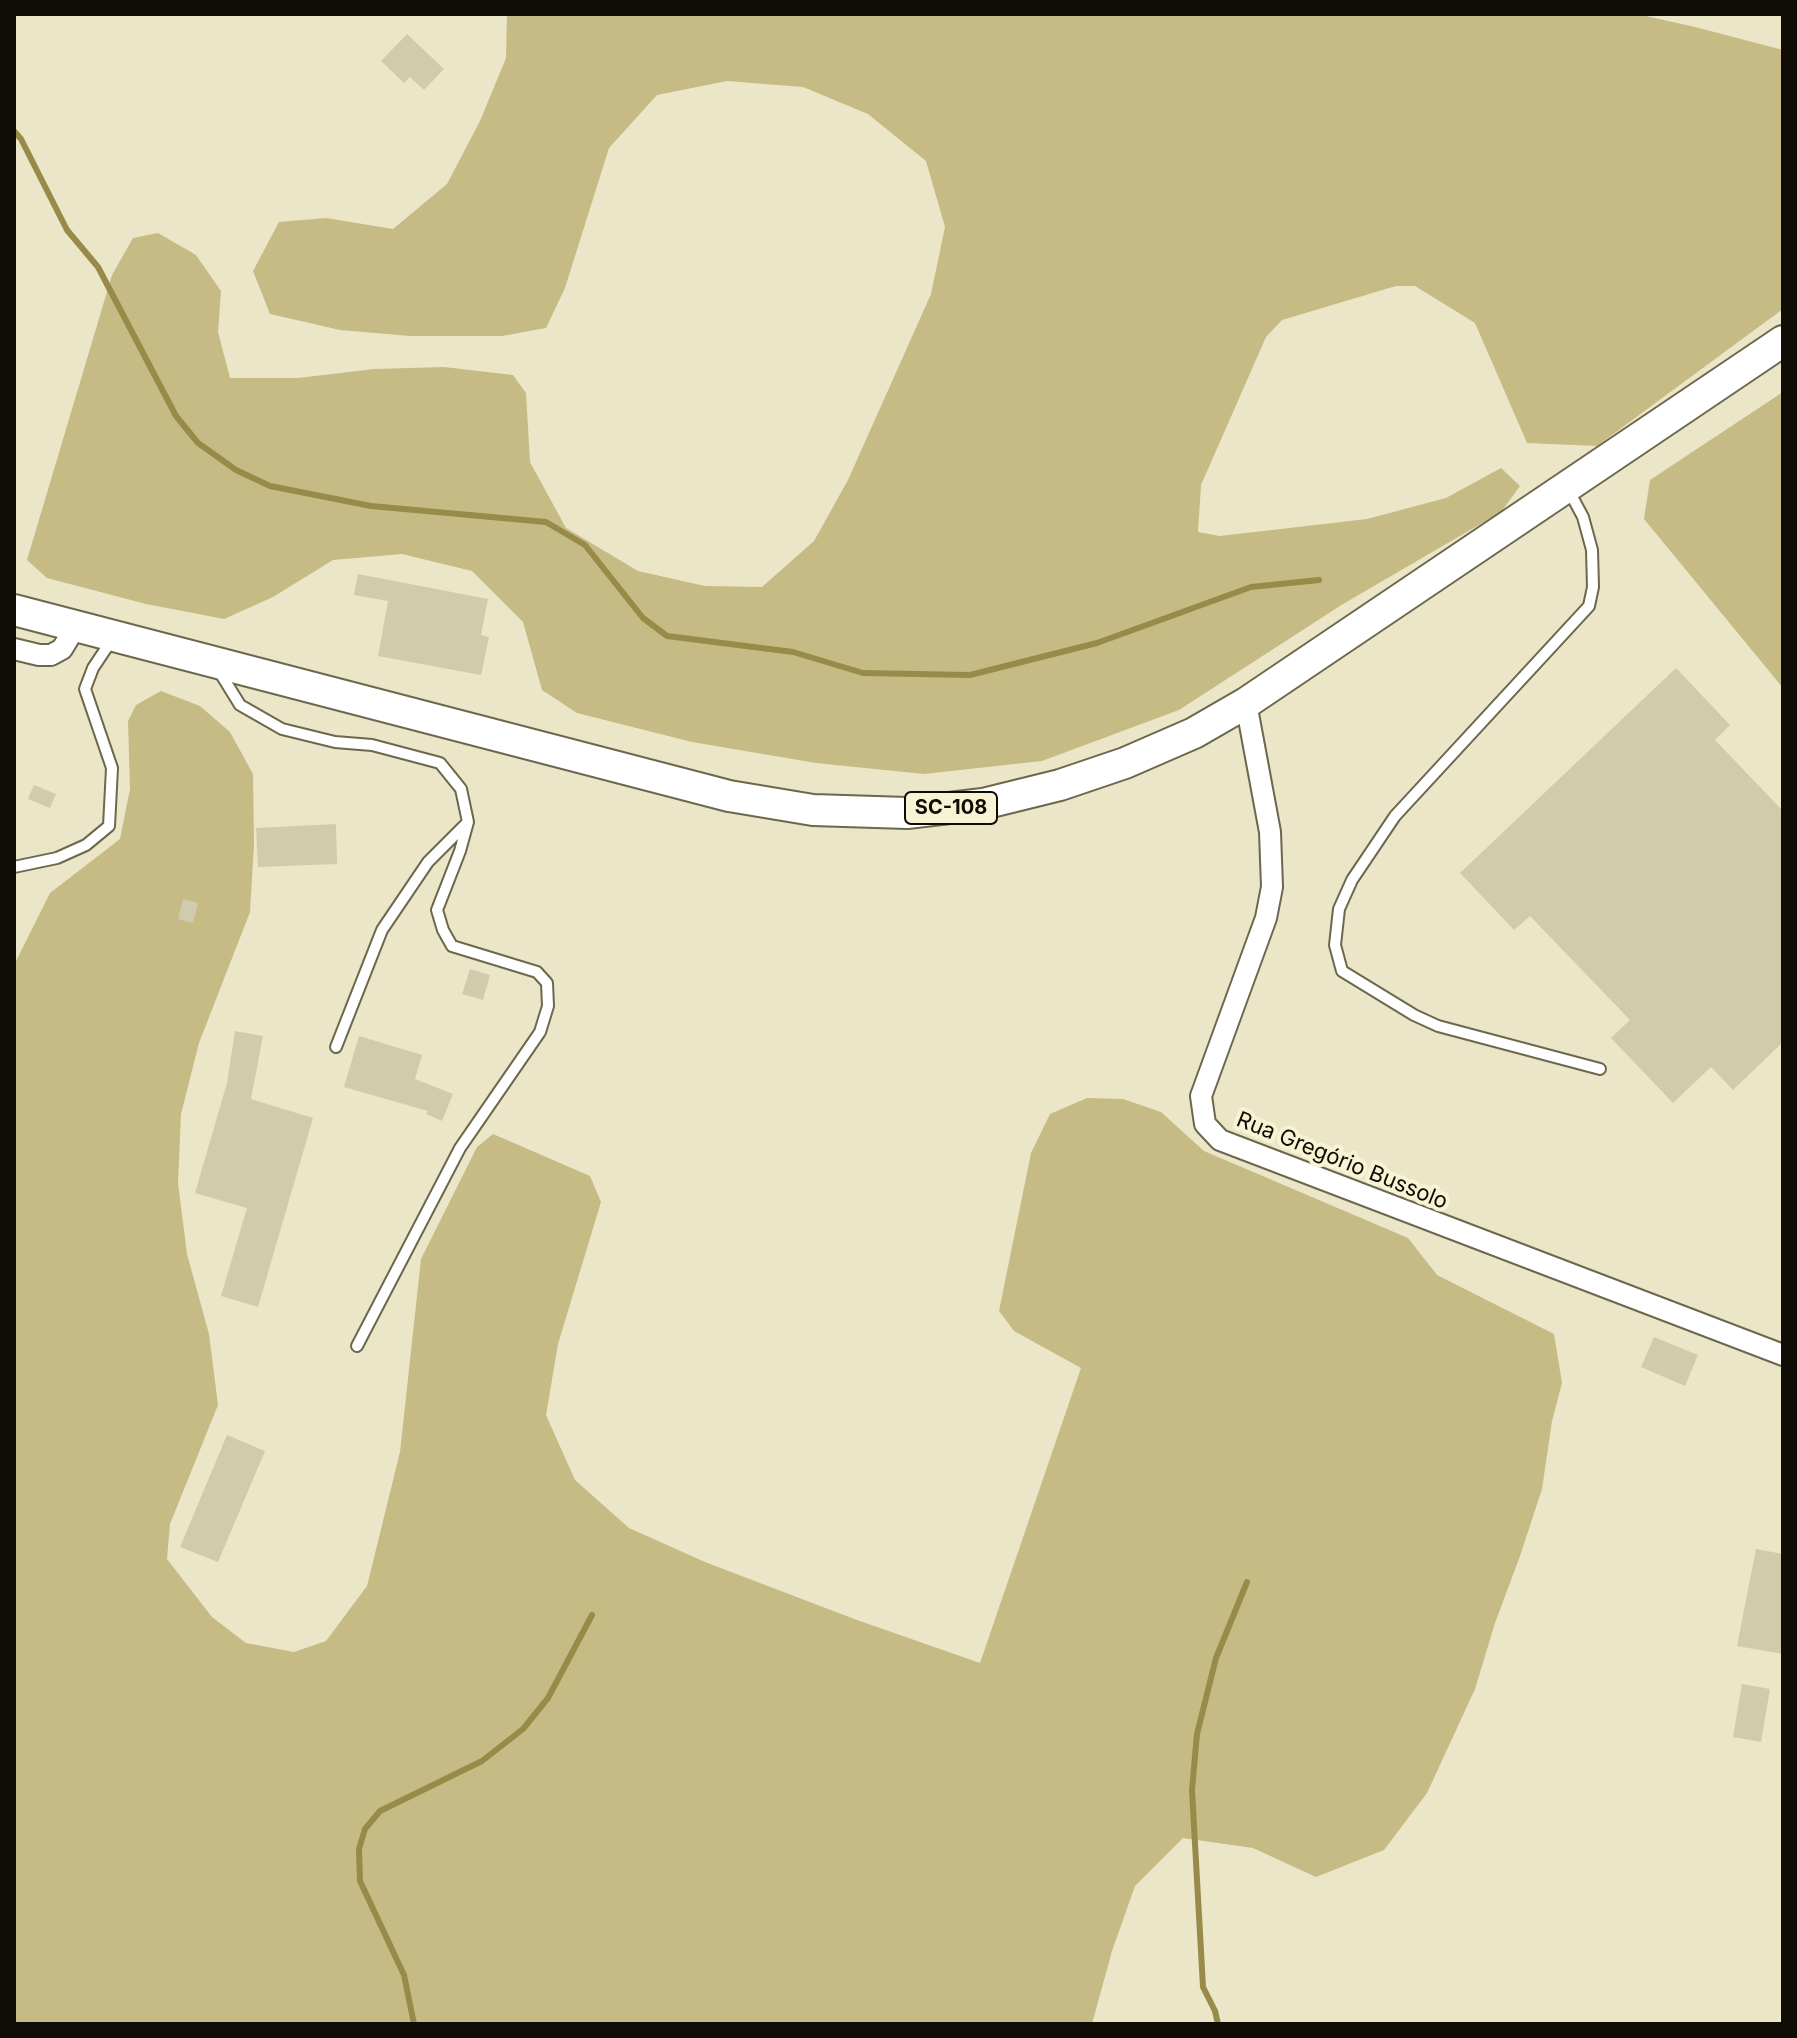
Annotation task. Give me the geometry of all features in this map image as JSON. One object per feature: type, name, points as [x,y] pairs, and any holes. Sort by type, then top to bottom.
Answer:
[{"type":"main road","name":"SC-108","points":[[14,610],[713,792],[813,810],[923,812],[983,804],[1060,785],[1139,757],[1194,733],[1246,703],[1783,341]]},
{"type":"street","points":[[14,649],[51,655],[62,649],[76,626]]},
{"type":"street","name":"Rua Gregório Bussolo","points":[[1246,703],[1270,832],[1272,887],[1266,918],[1201,1096],[1205,1124],[1220,1140],[1783,1355]]},
{"type":"lane","points":[[1567,487],[1583,517],[1592,550],[1593,577],[1589,606],[1386,827],[1352,880],[1339,909],[1335,945],[1342,971],[1414,1015],[1438,1026],[1600,1069]]},
{"type":"lane","points":[[14,867],[57,858],[86,845],[109,826],[112,768],[85,689],[93,668],[115,636]]},
{"type":"lane","points":[[214,662],[240,705],[282,729],[335,742],[372,745],[440,763],[461,789],[468,822],[437,910],[443,930],[452,946],[537,972],[547,983],[548,1006],[540,1032],[460,1148],[357,1346]]},
{"type":"lane","points":[[336,1047],[382,930],[428,862],[468,822]]},
{"type":"shaded area","points":[[507,14],[1637,14],[1695,27],[1783,50],[1783,309],[1597,446],[1527,443],[1475,323],[1415,286],[1396,286],[1282,320],[1266,337],[1201,485],[1198,532],[1220,536],[1367,519],[1446,498],[1501,468],[1520,486],[1501,512],[1343,604],[1179,710],[1042,761],[924,774],[816,763],[692,742],[577,713],[542,690],[523,622],[472,571],[402,554],[333,560],[273,597],[224,619],[146,604],[47,578],[27,560],[112,275],[133,238],[158,233],[196,255],[221,291],[218,332],[230,378],[298,378],[374,369],[444,367],[513,375],[526,393],[530,462],[566,528],[638,571],[705,586],[762,587],[814,541],[848,480],[931,294],[945,227],[926,161],[868,114],[803,87],[727,81],[657,95],[609,148],[565,288],[546,328],[502,336],[410,336],[340,330],[270,314],[253,271],[279,222],[326,218],[393,229],[447,184],[480,121],[506,58]]},
{"type":"shaded area","points":[[1783,392],[1783,688],[1644,519],[1650,480]]},
{"type":"shaded area","points":[[161,691],[200,706],[230,732],[253,774],[254,844],[250,912],[199,1043],[181,1114],[178,1183],[187,1254],[209,1334],[218,1405],[170,1524],[167,1559],[212,1617],[246,1643],[294,1652],[326,1641],[367,1586],[400,1452],[421,1259],[477,1147],[493,1134],[590,1176],[601,1202],[558,1344],[546,1415],[575,1480],[629,1528],[705,1562],[980,1663],[1081,1368],[1014,1331],[999,1311],[1031,1153],[1050,1114],[1087,1098],[1123,1099],[1161,1112],[1204,1151],[1408,1238],[1437,1275],[1554,1334],[1562,1383],[1552,1421],[1542,1489],[1520,1556],[1475,1689],[1427,1793],[1384,1850],[1316,1877],[1253,1848],[1183,1838],[1135,1886],[1112,1951],[1092,2024],[14,2024],[14,965],[50,893],[120,839],[130,789],[128,721],[136,705]]},
{"type":"building","points":[[407,34],[444,69],[424,90],[410,77],[404,83],[381,61]]},
{"type":"building","points":[[358,574],[488,599],[481,635],[489,637],[481,675],[378,656],[388,601],[354,595]]},
{"type":"building","points":[[1676,668],[1730,725],[1715,740],[1783,811],[1783,1042],[1733,1090],[1711,1067],[1673,1103],[1611,1038],[1630,1020],[1530,916],[1514,930],[1460,873]]},
{"type":"building","points":[[34,785],[56,794],[50,808],[28,799]]},
{"type":"building","points":[[336,824],[337,864],[258,867],[256,828]]},
{"type":"building","points":[[183,899],[198,903],[193,923],[178,919]]},
{"type":"building","points":[[470,969],[490,975],[483,1000],[462,994]]},
{"type":"building","points":[[235,1031],[263,1036],[251,1099],[313,1118],[258,1307],[221,1296],[247,1208],[195,1193],[227,1083]]},
{"type":"building","points":[[359,1036],[422,1055],[415,1079],[453,1094],[442,1121],[426,1114],[428,1111],[344,1087]]},
{"type":"building","points":[[1654,1337],[1698,1355],[1685,1386],[1641,1367]]},
{"type":"building","points":[[227,1435],[265,1451],[218,1562],[180,1547]]},
{"type":"building","points":[[1756,1549],[1783,1554],[1783,1654],[1737,1646]]},
{"type":"building","points":[[1742,1684],[1770,1689],[1761,1742],[1733,1737]]},
{"type":"waterway","points":[[14,131],[67,230],[98,267],[176,416],[198,443],[236,470],[270,486],[371,506],[546,522],[585,545],[643,618],[667,636],[793,652],[863,673],[970,675],[1097,643],[1251,587],[1319,580]]},
{"type":"waterway","points":[[1218,2024],[1203,1987],[1192,1790],[1197,1734],[1216,1658],[1247,1582]]},
{"type":"waterway","points":[[414,2024],[404,1975],[360,1881],[359,1849],[365,1829],[380,1811],[482,1761],[523,1729],[548,1698],[592,1615]]}]
